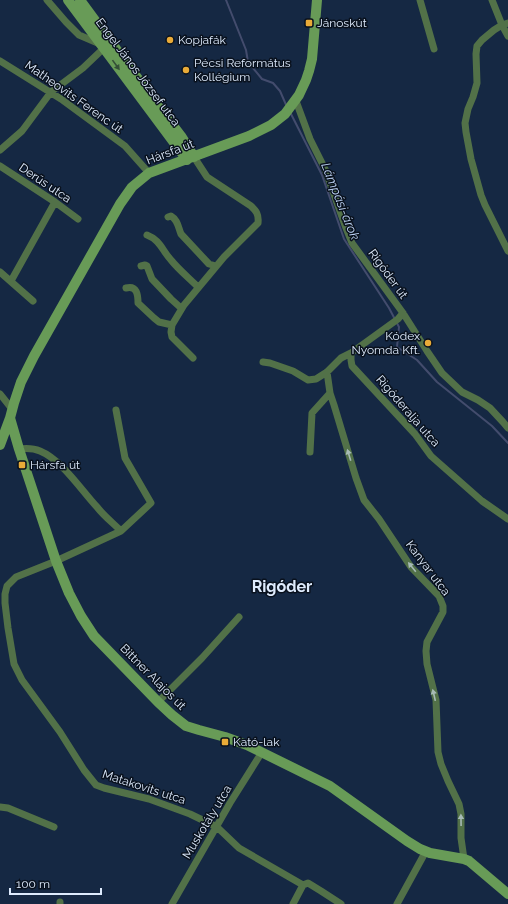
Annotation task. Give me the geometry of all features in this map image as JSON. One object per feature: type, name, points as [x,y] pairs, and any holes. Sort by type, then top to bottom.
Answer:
[{"type":"street","points":[[0,150],[22,131],[51,92],[83,68],[102,46],[79,35],[48,0]]},
{"type":"street","name":"Engel János József utca","points":[[68,0],[102,46],[190,158]]},
{"type":"street","name":"Engel János József utca","points":[[80,0],[108,40],[181,136],[190,158]]},
{"type":"street","name":"Hársfa út","points":[[0,445],[21,382],[34,356],[120,204],[132,187],[149,173],[250,136],[271,125],[285,114],[294,103],[309,71],[312,59],[317,0]]},
{"type":"street","points":[[420,0],[434,49]]},
{"type":"street","points":[[492,0],[505,24],[508,36]]},
{"type":"street","points":[[505,24],[494,30],[477,46],[476,58],[478,83],[468,109],[465,123],[471,159],[481,195],[508,251]]},
{"type":"street","name":"Matheovits Ferenc út","points":[[0,61],[51,92],[125,146],[149,173]]},
{"type":"street","name":"Rigóder út","points":[[294,103],[325,169],[352,243],[398,318],[427,352],[442,373],[462,392],[490,408],[508,428]]},
{"type":"street","points":[[190,158],[208,177],[256,210],[259,217],[258,223],[216,266],[198,287],[182,308],[172,325],[172,337],[193,358]]},
{"type":"street","name":"Derűs utca","points":[[0,166],[78,219]]},
{"type":"street","points":[[11,281],[55,202]]},
{"type":"street","points":[[168,217],[171,216],[175,218],[178,222],[181,234],[209,264],[216,266]]},
{"type":"street","points":[[147,235],[160,244],[166,255],[198,287]]},
{"type":"street","points":[[141,266],[147,266],[152,279],[182,308]]},
{"type":"street","points":[[0,272],[33,301]]},
{"type":"street","points":[[126,288],[128,287],[135,290],[138,303],[154,318],[159,322],[172,325]]},
{"type":"street","points":[[262,362],[270,363],[293,371],[308,380],[316,379],[327,372],[341,358],[351,353],[398,318]]},
{"type":"street","name":"Rigóderalja utca","points":[[351,353],[350,360],[352,366],[415,434],[431,456],[482,501],[508,519]]},
{"type":"street","name":"Kanyar utca","points":[[327,372],[330,393],[364,500],[379,519],[411,567],[439,596],[443,606],[442,612],[427,642],[427,664],[436,700],[438,752],[441,764],[459,804],[464,859]]},
{"type":"street","points":[[310,452],[312,413],[330,393]]},
{"type":"street","points":[[0,394],[11,414]]},
{"type":"street","name":"Matakovits utca","points":[[116,410],[125,458],[151,503],[121,531],[56,561],[16,577],[7,586],[4,603],[14,664],[22,680],[96,785],[150,799],[190,814],[217,827],[239,848],[303,885],[308,883],[321,890],[341,904]]},
{"type":"street","name":"Bittner Alajos út","points":[[11,414],[19,449],[56,561],[80,616],[94,636],[158,702],[186,726],[247,745],[330,786],[407,841],[426,851],[469,861],[508,894]]},
{"type":"street","points":[[19,449],[32,448],[51,457],[65,470],[97,508],[121,531]]},
{"type":"street","points":[[158,702],[202,658],[239,617]]},
{"type":"street","name":"Muskotály utca","points":[[172,904],[230,802],[262,752]]},
{"type":"street","points":[[0,807],[8,808],[54,827]]},
{"type":"street","points":[[397,904],[426,851]]},
{"type":"street","points":[[293,904],[303,885]]},
{"type":"waterway","name":"Lámpási-árok","points":[[226,0],[246,50],[248,62],[262,79],[273,83],[280,91],[287,107]]},
{"type":"waterway","name":"Lámpási-árok","points":[[290,112],[322,175],[344,239],[389,308],[399,327],[397,347],[417,360],[437,382],[492,426],[508,443]]},
{"type":"place","name":"Jánoskút","points":[[309,23]]},
{"type":"place","name":"Kopjafák","points":[[170,40]]},
{"type":"place","name":"Pécsi Református Kollégium","points":[[186,70]]},
{"type":"place","name":"Kódex Nyomda Kft.","points":[[428,343]]},
{"type":"place","name":"Hársfa út","points":[[22,465]]},
{"type":"place","name":"Kató-lak","points":[[225,742]]},
{"type":"district","name":"Rigóder","points":[[282,586]]}]
